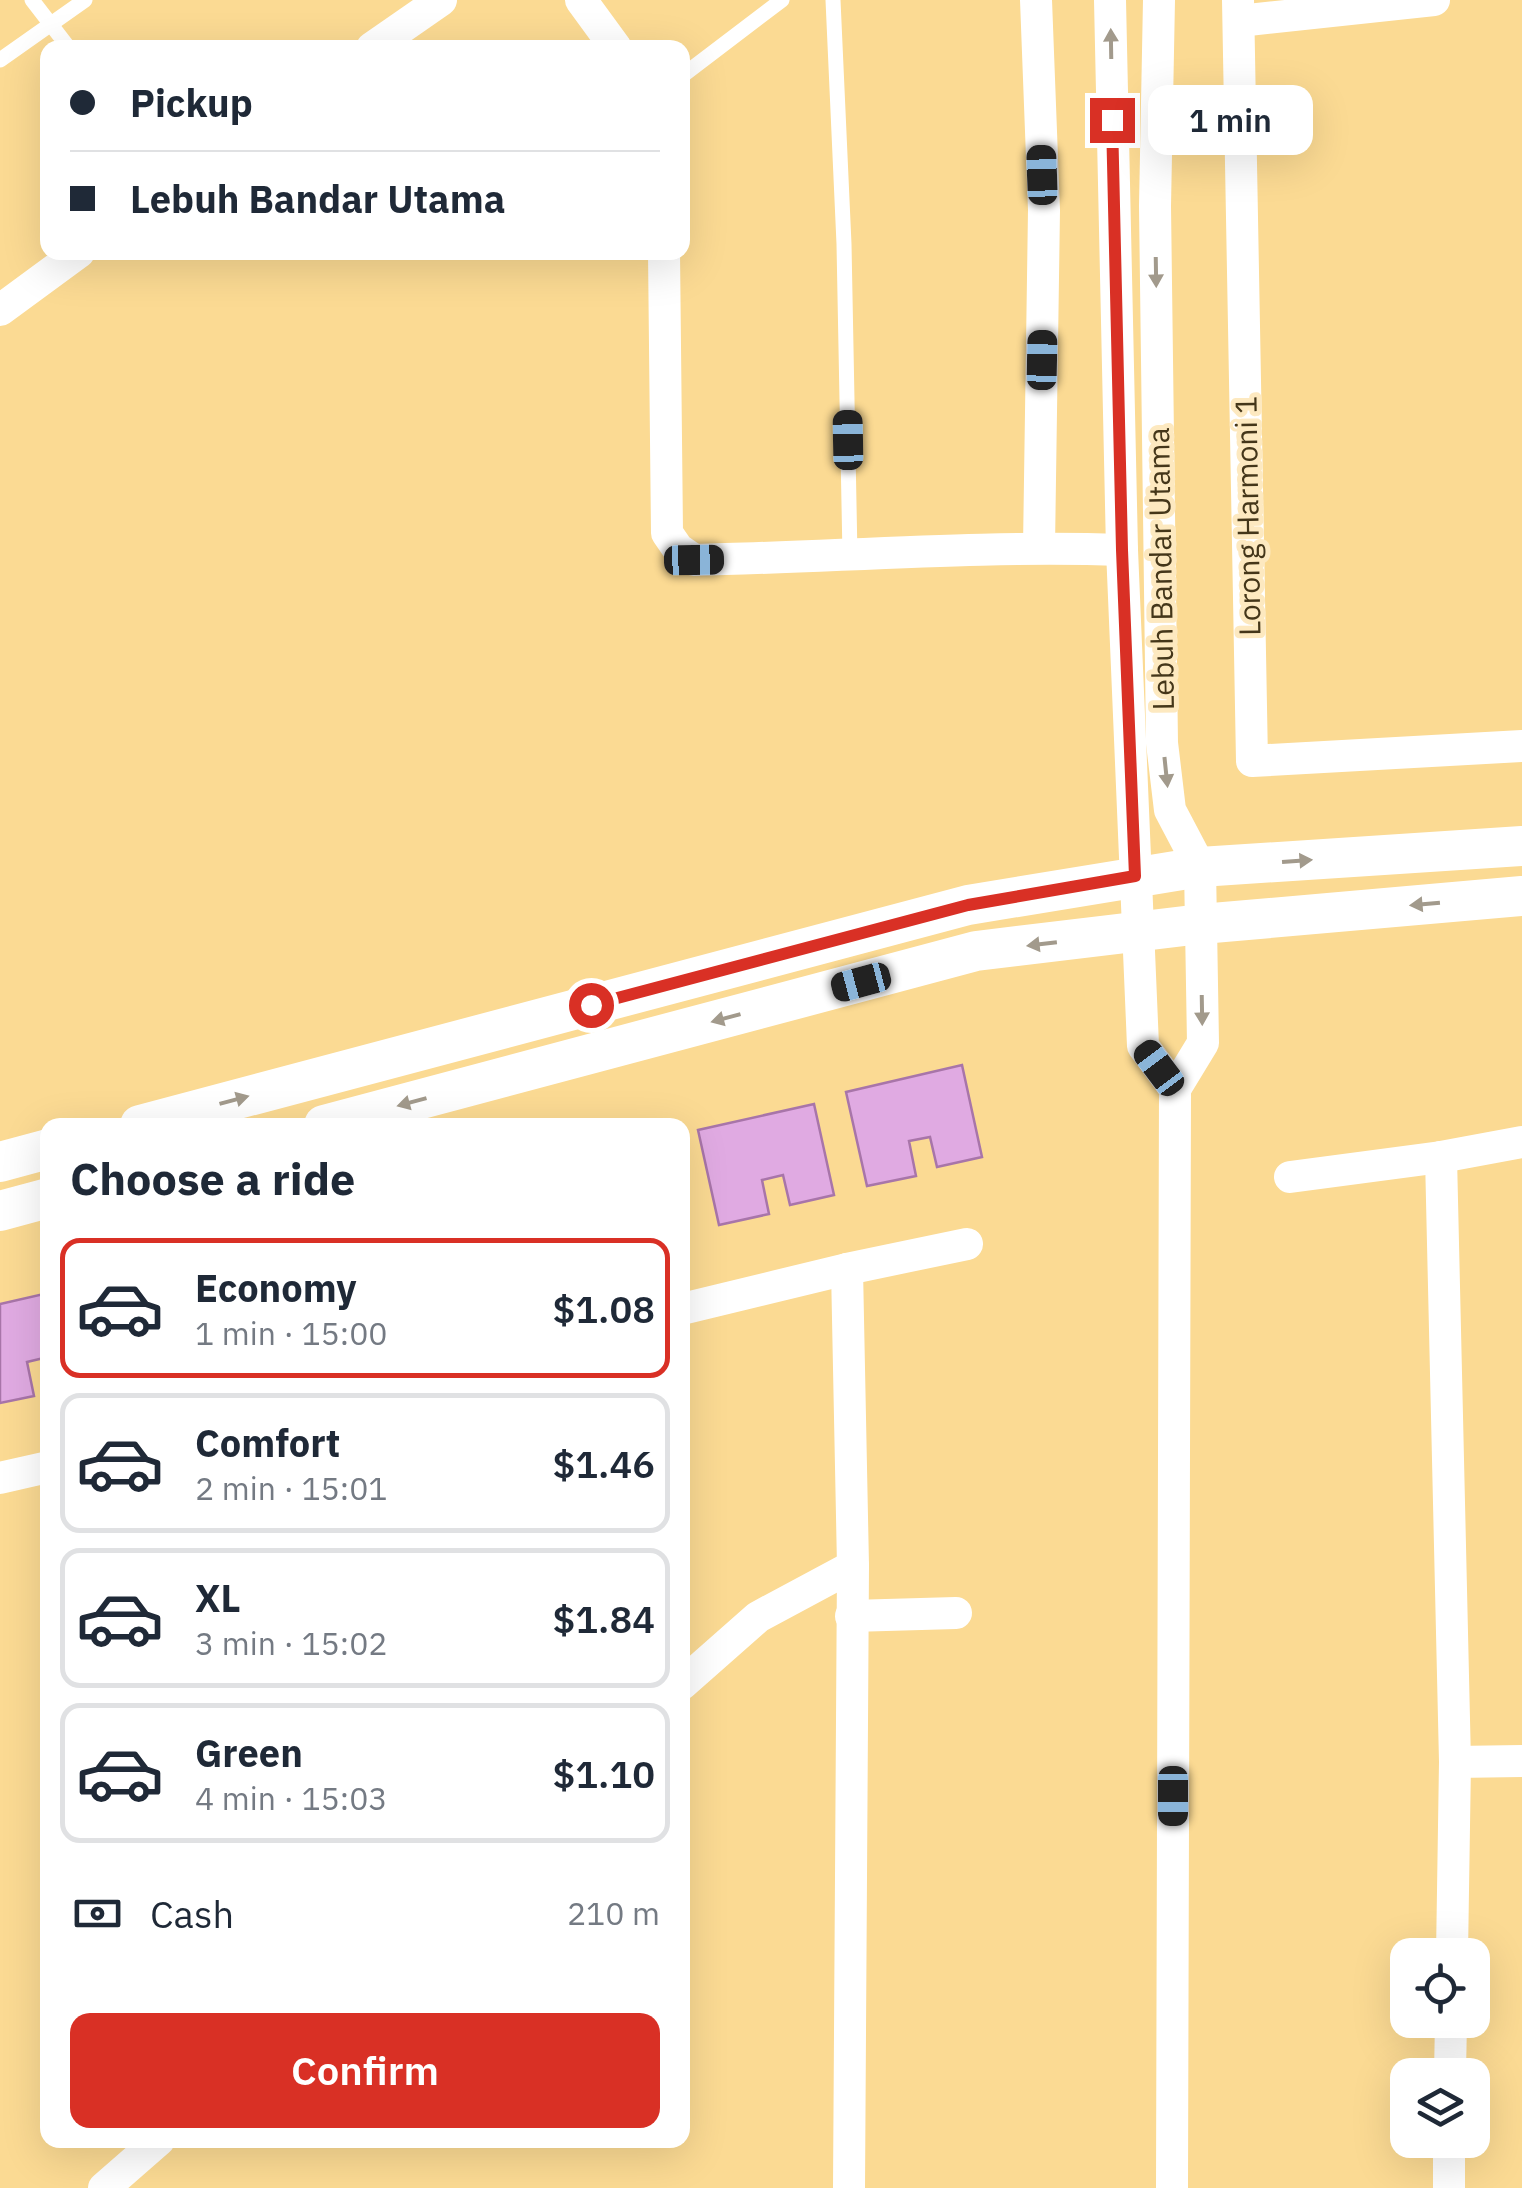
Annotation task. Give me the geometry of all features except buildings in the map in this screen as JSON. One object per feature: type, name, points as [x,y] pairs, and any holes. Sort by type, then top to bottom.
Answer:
[{"type":"street","points":[[384,40],[441,0]]},
{"type":"street","points":[[581,0],[610,40]]},
{"type":"street","points":[[1036,0],[1044,210],[1039,547]]},
{"type":"street","name":"Lebuh Bandar Utama","points":[[1110,0],[1122,550],[1143,1046],[1175,1089],[1202,1043],[1201,924],[1200,868],[1170,810],[1162,743],[1155,206],[1159,0]]},
{"type":"street","points":[[1238,10],[1434,0]]},
{"type":"street","name":"Lorong Harmoni 1","points":[[1238,10],[1252,761],[1522,746]]},
{"type":"street","points":[[1113,200],[1155,206]]},
{"type":"street","points":[[0,310],[68,260]]},
{"type":"street","points":[[664,260],[668,533],[678,550],[694,560],[1039,547],[1122,550]]},
{"type":"street","points":[[166,1118],[968,905],[1200,868],[1522,846]]},
{"type":"street","points":[[350,1118],[976,951],[1201,924],[1522,896]]},
{"type":"street","points":[[1172,2188],[1175,1089]]},
{"type":"street","points":[[1290,1177],[1522,1142]]},
{"type":"street","points":[[0,1162],[40,1152]]},
{"type":"street","points":[[1441,1157],[1455,1762],[1452,1938]]},
{"type":"street","points":[[0,1211],[40,1200]]},
{"type":"street","points":[[690,1308],[967,1244]]},
{"type":"street","points":[[848,1269],[853,1566],[849,2188]]},
{"type":"street","points":[[0,1478],[40,1468]]},
{"type":"street","points":[[690,1677],[758,1618],[853,1566]]},
{"type":"street","points":[[851,1616],[956,1613]]},
{"type":"street","points":[[1455,1762],[1522,1761]]},
{"type":"street","points":[[104,2188],[150,2148]]},
{"type":"street","points":[[1449,2158],[1449,2188]]},
{"type":"lane","points":[[32,0],[64,40]]},
{"type":"lane","points":[[0,60],[85,0]]},
{"type":"lane","points":[[690,70],[782,0]]},
{"type":"lane","points":[[833,0],[844,244],[850,557]]},
{"type":"route","points":[[591,1005],[968,905],[1135,876],[1122,550],[1112,120]]}]
